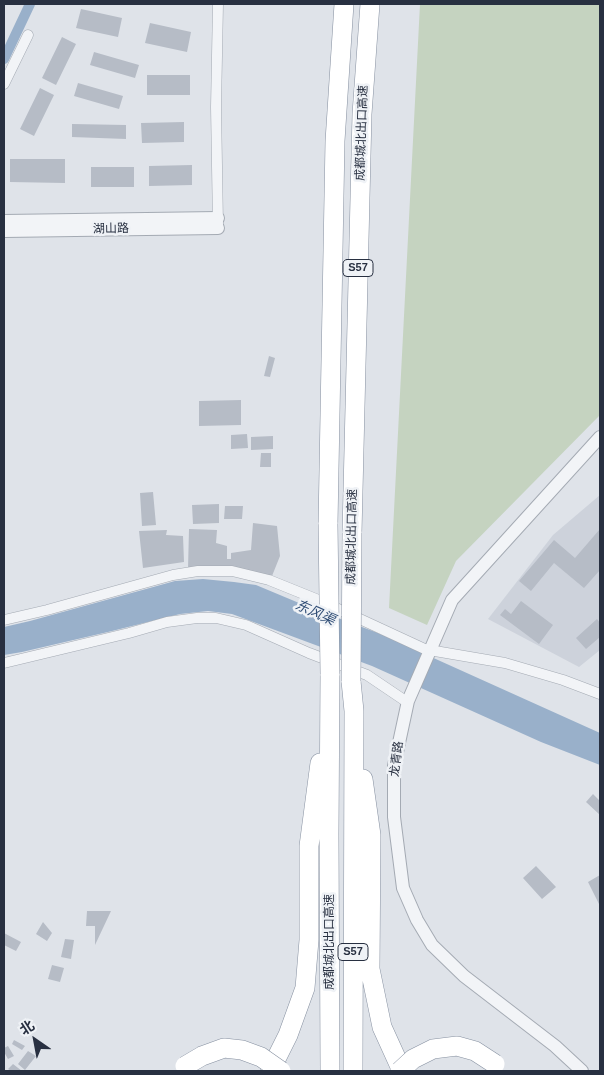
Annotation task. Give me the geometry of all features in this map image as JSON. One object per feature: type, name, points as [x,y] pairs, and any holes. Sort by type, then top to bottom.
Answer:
[{"type":"highway","name":"成都城北出口高速","points":[[330,1071],[328,524],[336,141],[344,4]]},
{"type":"highway","name":"成都城北出口高速","points":[[353,1071],[354,711],[351,681],[352,533],[362,114],[370,4]]},
{"type":"highway","points":[[270,1071],[288,1035],[305,988],[309,940],[309,846],[330,680]]},
{"type":"highway","points":[[354,711],[371,835],[370,969],[382,1027],[401,1071],[413,1059],[433,1049],[456,1046],[476,1051],[495,1064],[501,1071]]},
{"type":"highway","points":[[182,1071],[185,1066],[202,1056],[224,1048],[242,1050],[261,1057],[281,1071]]},
{"type":"street","points":[[218,4],[216,107],[218,223]]},
{"type":"street","points":[[4,84],[28,35]]},
{"type":"street","name":"湖山路","points":[[4,220],[218,223]]},
{"type":"street","name":"湖山路","points":[[4,231],[218,223]]},
{"type":"street","name":"龙青路","points":[[582,1071],[555,1046],[464,976],[432,944],[416,920],[403,888],[394,817],[394,766],[407,701],[452,600],[600,437]]},
{"type":"street","points":[[4,620],[173,575],[198,571],[232,571],[269,580],[322,601],[429,650],[505,663],[563,680],[600,694]]},
{"type":"street","points":[[4,663],[128,634],[167,622],[197,618],[216,618],[246,625],[367,675],[407,701]]},
{"type":"shaded area","points":[[600,495],[600,650],[579,667],[488,619],[553,535]]},
{"type":"green space","points":[[420,4],[600,4],[600,415],[456,561],[427,625],[389,608]]},
{"type":"water","name":"东风渠","points":[[203,579],[256,585],[378,633],[600,733],[600,765],[541,742],[372,666],[232,614],[208,611],[180,614],[4,655],[4,627],[175,581]]},
{"type":"building","points":[[81,9],[122,18],[118,37],[76,28]]},
{"type":"building","points":[[150,23],[191,32],[187,52],[145,43]]},
{"type":"building","points":[[62,37],[76,44],[56,85],[42,78]]},
{"type":"building","points":[[94,52],[139,65],[135,78],[90,65]]},
{"type":"building","points":[[147,75],[190,75],[190,95],[147,95]]},
{"type":"building","points":[[78,83],[123,96],[119,109],[74,96]]},
{"type":"building","points":[[40,88],[54,95],[34,136],[20,129]]},
{"type":"building","points":[[184,122],[184,142],[142,143],[141,123]]},
{"type":"building","points":[[72,124],[126,125],[126,139],[72,137]]},
{"type":"building","points":[[10,159],[65,159],[65,183],[10,182]]},
{"type":"building","points":[[192,165],[192,185],[149,186],[149,166]]},
{"type":"building","points":[[91,167],[134,167],[134,187],[91,187]]},
{"type":"building","points":[[269,356],[275,358],[270,377],[264,376]]},
{"type":"building","points":[[241,400],[241,425],[199,426],[199,401]]},
{"type":"building","points":[[247,434],[248,448],[231,449],[231,435]]},
{"type":"building","points":[[273,436],[273,449],[251,450],[251,437]]},
{"type":"building","points":[[261,453],[271,453],[271,467],[260,467]]},
{"type":"building","points":[[153,492],[156,525],[142,526],[140,493]]},
{"type":"building","points":[[219,504],[219,523],[193,524],[192,505]]},
{"type":"building","points":[[225,506],[243,506],[242,519],[224,519]]},
{"type":"building","points":[[253,523],[277,526],[280,556],[272,576],[188,569],[189,529],[217,530],[216,543],[227,546],[227,559],[231,559],[231,553],[251,550]]},
{"type":"building","points":[[600,529],[600,570],[584,588],[554,563],[531,591],[519,581],[554,540],[575,558]]},
{"type":"building","points":[[167,530],[166,535],[183,536],[184,562],[143,568],[139,531]]},
{"type":"building","points":[[521,601],[553,625],[539,644],[500,615],[505,609],[511,614]]},
{"type":"building","points":[[597,619],[600,623],[600,637],[586,649],[576,638]]},
{"type":"building","points":[[593,794],[600,801],[600,815],[586,802]]},
{"type":"building","points":[[536,866],[556,887],[542,899],[523,878]]},
{"type":"building","points":[[600,875],[600,906],[588,882]]},
{"type":"building","points":[[87,911],[111,911],[95,945],[95,926],[86,926]]},
{"type":"building","points":[[43,922],[52,933],[47,941],[36,934]]},
{"type":"building","points":[[4,933],[21,942],[16,951],[4,945]]},
{"type":"building","points":[[65,939],[74,940],[71,959],[61,957]]},
{"type":"building","points":[[52,965],[64,968],[60,982],[48,979]]},
{"type":"building","points":[[14,1040],[25,1046],[22,1050],[12,1044]]},
{"type":"building","points":[[8,1046],[14,1056],[8,1059],[4,1048]]},
{"type":"building","points":[[28,1051],[36,1056],[25,1070],[18,1064]]},
{"type":"building","points":[[13,1064],[22,1071],[11,1071],[8,1069]]},
{"type":"waterway","points":[[4,59],[30,4]]}]
